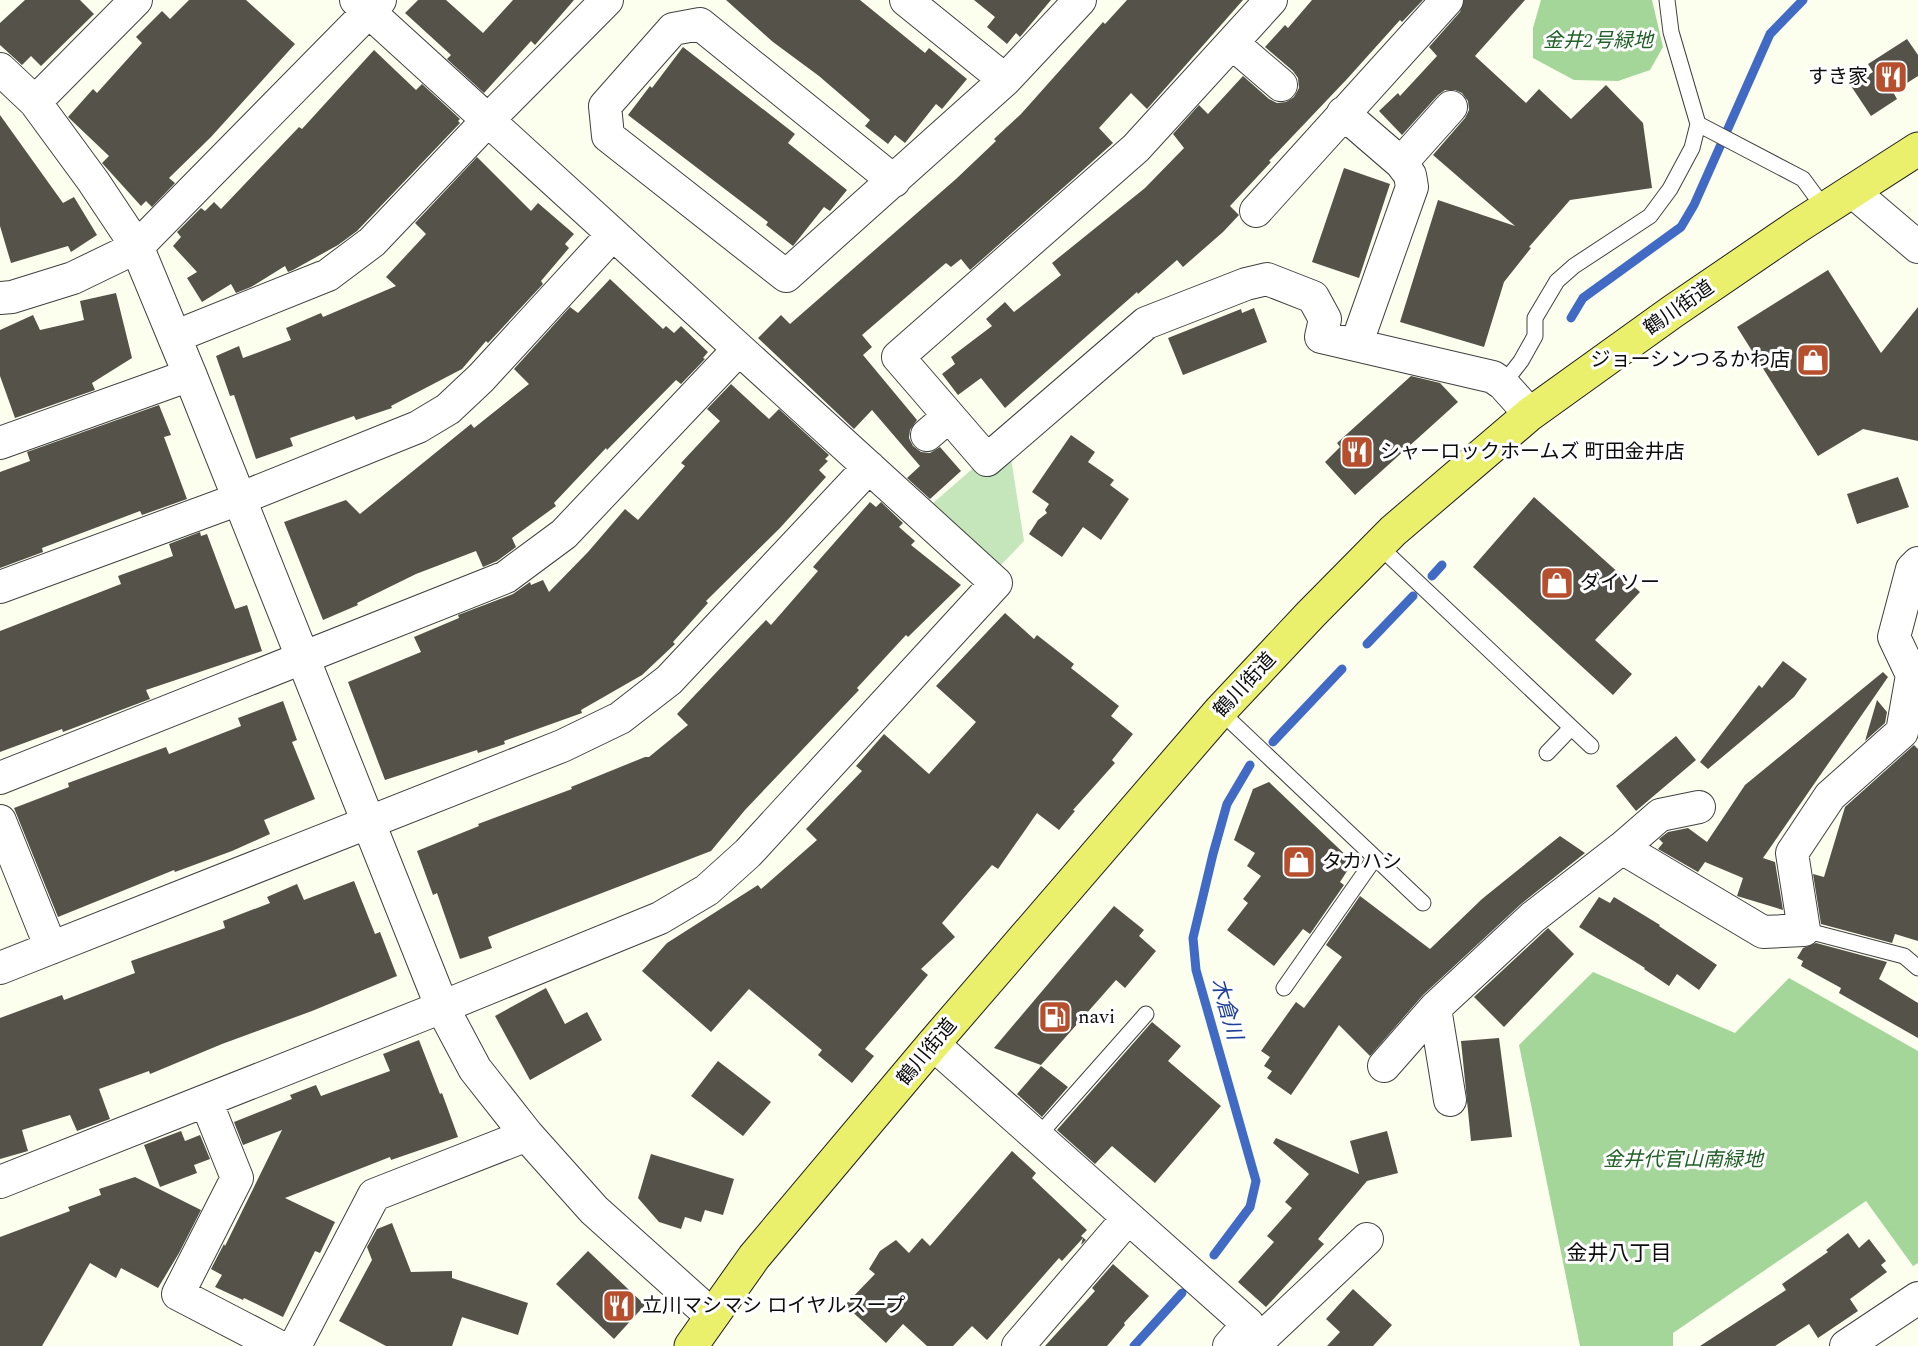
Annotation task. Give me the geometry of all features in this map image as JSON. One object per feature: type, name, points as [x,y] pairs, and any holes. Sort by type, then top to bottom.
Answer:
[{"type":"main road","name":"鶴川街道","points":[[691,1346],[754,1257],[933,1044],[1220,711],[1393,531],[1530,414],[1672,312],[1918,149]]},
{"type":"street","points":[[35,102],[136,0]]},
{"type":"street","points":[[174,337],[328,275],[372,242],[607,0]]},
{"type":"street","points":[[906,0],[1005,80]]},
{"type":"street","points":[[894,181],[700,24],[673,29],[605,106],[608,136],[786,276],[894,181],[1005,80],[1080,0]]},
{"type":"street","points":[[1271,0],[1137,148],[898,357],[938,426],[987,460],[1146,323],[1246,284],[1267,279],[1313,297],[1325,320],[1321,337],[1493,377],[1503,384],[1530,414]]},
{"type":"street","points":[[1256,211],[1447,0]]},
{"type":"street","points":[[0,298],[12,297],[73,278],[136,247],[368,4],[488,120],[996,583],[748,853],[707,890],[660,918],[0,1182]]},
{"type":"street","points":[[1232,43],[1281,85]]},
{"type":"street","points":[[0,69],[35,102],[93,181],[136,247],[190,375],[442,1007],[475,1069],[527,1135],[594,1210],[711,1315]]},
{"type":"street","points":[[1401,163],[1450,107]]},
{"type":"street","points":[[1343,113],[1401,163],[1410,175],[1412,187],[1356,345]]},
{"type":"street","points":[[1852,191],[1918,247]]},
{"type":"street","points":[[0,587],[239,499],[418,427],[448,409],[482,378],[613,234]]},
{"type":"street","points":[[0,778],[506,577],[564,534],[739,349]]},
{"type":"street","points":[[0,443],[190,375]]},
{"type":"street","points":[[0,968],[562,746],[620,718],[669,680],[869,467]]},
{"type":"street","points":[[1622,848],[1763,932],[1804,930],[1792,853],[1830,796],[1902,732],[1915,680],[1894,637],[1912,569],[1918,562]]},
{"type":"street","points":[[1384,1066],[1435,1008],[1533,917],[1622,848],[1660,815],[1699,807]]},
{"type":"street","points":[[0,821],[51,948]]},
{"type":"street","points":[[1435,1008],[1450,1100]]},
{"type":"street","points":[[933,1044],[1248,1324],[1236,1339]]},
{"type":"street","points":[[206,1101],[237,1178],[178,1294],[278,1346]]},
{"type":"street","points":[[295,1346],[374,1195],[527,1135]]},
{"type":"street","points":[[1018,1346],[1128,1218]]},
{"type":"street","points":[[1236,1339],[1264,1336],[1366,1239]]},
{"type":"street","points":[[1846,1346],[1918,1298]]},
{"type":"lane","points":[[1667,0],[1671,32],[1703,127],[1803,179],[1825,209]]},
{"type":"lane","points":[[1503,384],[1521,361],[1535,336],[1534,318],[1557,281],[1574,266],[1650,216],[1670,189],[1703,127]]},
{"type":"lane","points":[[1379,546],[1591,746]]},
{"type":"lane","points":[[1220,711],[1423,903]]},
{"type":"lane","points":[[1547,753],[1571,728]]},
{"type":"lane","points":[[1284,988],[1375,858]]},
{"type":"lane","points":[[1804,930],[1904,956],[1918,968]]},
{"type":"lane","points":[[1038,1136],[1146,1014]]},
{"type":"green space","name":"金井2号緑地","points":[[1541,0],[1652,0],[1663,47],[1650,70],[1618,81],[1574,80],[1533,58],[1533,28]]},
{"type":"green space","points":[[1010,452],[1024,541],[1001,565],[932,504],[978,464]]},
{"type":"green space","name":"金井代官山南緑地","points":[[1593,972],[1735,1033],[1789,978],[1918,1051],[1918,1263],[1913,1266],[1866,1201],[1673,1333],[1673,1346],[1580,1346],[1519,1045]]},
{"type":"building","points":[[25,0],[80,0],[94,14],[41,66],[31,56],[22,65],[0,45],[0,23]]},
{"type":"building","points":[[189,0],[246,0],[295,44],[211,137],[169,178],[175,183],[152,207],[146,201],[141,206],[102,163],[109,156],[68,117],[93,89],[97,93],[142,43],[136,37],[162,11],[170,19]]},
{"type":"building","points":[[418,0],[446,0],[483,33],[513,0],[574,0],[535,45],[531,41],[484,93],[447,59],[451,55],[405,13]]},
{"type":"building","points":[[726,0],[860,0],[925,53],[929,48],[967,79],[942,109],[936,104],[905,143],[895,135],[888,144],[865,126],[870,120],[819,76],[773,42]]},
{"type":"building","points":[[974,0],[1051,0],[1020,37],[1016,33],[1007,44],[987,27],[995,17]]},
{"type":"building","points":[[1127,0],[1243,0],[1147,109],[1131,93],[1099,128],[1113,143],[970,270],[961,259],[951,267],[946,263],[862,335],[872,347],[863,355],[917,420],[910,430],[909,438],[913,446],[921,452],[930,453],[940,447],[961,471],[930,499],[907,478],[920,466],[872,410],[854,429],[758,338],[781,315],[790,324],[956,179],[996,141],[994,139],[1021,114],[1103,22],[1105,24]]},
{"type":"building","points":[[1312,0],[1423,0],[1402,22],[1400,20],[1269,161],[1271,162],[1230,206],[1239,215],[1183,267],[1177,260],[1138,294],[1137,292],[1005,408],[981,378],[958,395],[942,374],[955,364],[951,357],[992,326],[986,319],[1005,302],[1014,312],[1061,275],[1052,263],[1145,188],[1184,148],[1173,134],[1199,105],[1208,114],[1243,76],[1269,99],[1277,103],[1286,102],[1294,97],[1299,88],[1298,78],[1265,47],[1285,25],[1288,28]]},
{"type":"building","points":[[1464,0],[1525,0],[1475,56],[1526,103],[1539,89],[1571,119],[1606,85],[1643,123],[1652,188],[1570,200],[1529,247],[1531,248],[1504,282],[1484,347],[1400,322],[1438,200],[1515,226],[1433,155],[1465,118],[1469,110],[1468,101],[1462,93],[1445,90],[1402,135],[1379,111],[1398,93],[1400,96],[1437,56],[1429,47],[1460,12]]},
{"type":"building","points":[[1907,39],[1918,55],[1918,76],[1893,92],[1897,99],[1871,116],[1851,86],[1873,72],[1868,64]]},
{"type":"building","points":[[683,47],[795,134],[788,143],[847,190],[830,211],[824,207],[793,246],[766,225],[768,222],[628,115]]},
{"type":"building","points":[[374,50],[416,90],[422,84],[460,119],[458,121],[460,123],[357,231],[338,245],[293,270],[288,272],[285,266],[251,287],[236,293],[231,284],[202,302],[187,278],[197,272],[173,246],[181,237],[177,232],[201,208],[205,211],[214,202],[221,209],[299,127],[302,129]]},
{"type":"building","points":[[0,115],[63,203],[74,197],[97,235],[71,252],[68,246],[11,263],[0,226]]},
{"type":"building","points":[[477,157],[531,211],[538,203],[574,234],[565,244],[569,248],[541,281],[543,284],[488,343],[486,341],[462,369],[391,406],[392,408],[356,420],[354,416],[290,438],[293,446],[256,459],[234,395],[230,396],[216,356],[239,346],[243,358],[291,340],[286,328],[321,313],[323,317],[396,286],[386,277],[426,234],[415,223]]},
{"type":"building","points":[[1344,168],[1390,184],[1359,278],[1312,262]]},
{"type":"building","points":[[1828,270],[1881,353],[1918,307],[1918,441],[1863,429],[1818,456],[1737,327]]},
{"type":"building","points":[[610,279],[663,329],[666,326],[674,333],[681,326],[708,352],[703,358],[705,359],[681,384],[676,380],[607,450],[606,448],[554,503],[556,506],[512,538],[516,547],[497,561],[483,567],[476,551],[416,574],[357,603],[358,605],[323,620],[284,522],[346,500],[360,514],[471,424],[474,428],[529,384],[514,369],[570,307],[578,313]]},
{"type":"building","points":[[116,293],[132,358],[92,383],[95,390],[15,418],[0,376],[0,330],[33,315],[40,330],[84,320],[80,301]]},
{"type":"building","points":[[1254,308],[1267,342],[1183,375],[1168,338],[1241,309],[1242,313]]},
{"type":"building","points":[[1411,376],[1440,383],[1458,402],[1355,495],[1325,462],[1340,447],[1337,443]]},
{"type":"building","points":[[731,384],[769,419],[779,409],[829,455],[825,459],[828,461],[819,470],[826,477],[780,528],[706,601],[708,603],[673,642],[675,644],[642,675],[581,710],[582,713],[504,741],[505,744],[478,753],[477,750],[385,780],[348,682],[421,652],[414,637],[459,618],[458,615],[513,594],[530,582],[531,585],[543,580],[549,592],[625,509],[638,520],[685,466],[681,463],[720,421],[707,409]]},
{"type":"building","points":[[159,405],[171,435],[164,437],[187,499],[142,515],[140,511],[42,548],[43,552],[0,568],[0,472],[30,461],[27,452]]},
{"type":"building","points":[[1071,435],[1095,452],[1088,462],[1114,480],[1110,485],[1129,499],[1101,540],[1083,527],[1062,557],[1029,534],[1038,520],[1047,513],[1045,510],[1049,504],[1032,492]]},
{"type":"building","points":[[1898,477],[1909,507],[1857,524],[1847,494]]},
{"type":"building","points":[[1534,497],[1640,592],[1595,640],[1632,674],[1613,695],[1473,567]]},
{"type":"building","points":[[870,502],[876,507],[881,502],[903,523],[899,527],[915,541],[911,545],[961,585],[908,637],[906,635],[857,688],[859,690],[745,810],[711,851],[488,937],[492,948],[460,959],[437,893],[433,895],[417,851],[479,826],[478,824],[649,757],[688,725],[677,714],[766,620],[771,625],[818,571],[813,567]]},
{"type":"building","points":[[200,532],[201,536],[207,534],[235,609],[247,605],[262,651],[146,690],[150,699],[63,732],[62,729],[0,752],[0,631],[121,584],[118,576],[173,556],[169,544]]},
{"type":"building","points":[[1005,613],[1034,639],[1037,635],[1074,664],[1071,668],[1119,706],[1111,716],[1133,734],[1112,760],[1115,763],[1073,810],[1075,811],[1059,830],[1037,813],[998,869],[992,865],[942,923],[955,937],[921,969],[928,975],[865,1049],[874,1056],[852,1083],[818,1055],[822,1050],[749,989],[711,1032],[642,971],[667,943],[758,885],[761,889],[817,840],[806,829],[862,771],[856,766],[884,734],[929,774],[976,722],[936,686]]},
{"type":"building","points":[[1783,661],[1807,679],[1794,697],[1708,769],[1700,762],[1759,685],[1762,688]]},
{"type":"building","points":[[1883,672],[1888,677],[1763,858],[1775,862],[1783,910],[1737,896],[1743,878],[1705,862],[1698,872],[1658,849],[1663,843],[1659,839],[1668,832],[1688,828],[1707,842],[1745,785]]},
{"type":"building","points":[[1877,700],[1887,712],[1885,723],[1865,741]]},
{"type":"building","points":[[283,701],[297,740],[292,742],[315,799],[264,820],[270,834],[232,851],[175,872],[174,870],[58,917],[14,808],[69,787],[68,783],[166,747],[169,754],[241,726],[238,718]]},
{"type":"building","points":[[1676,736],[1696,760],[1636,811],[1616,786]]},
{"type":"building","points":[[1914,745],[1918,749],[1918,941],[1895,934],[1892,943],[1821,924],[1813,874],[1824,877],[1845,807]]},
{"type":"building","points":[[1269,782],[1353,862],[1340,882],[1344,885],[1310,934],[1303,929],[1274,966],[1227,930],[1248,903],[1243,899],[1261,876],[1247,866],[1255,853],[1234,840],[1253,789]]},
{"type":"building","points":[[1560,836],[1585,853],[1521,904],[1423,995],[1370,1056],[1339,1025],[1291,1095],[1267,1078],[1272,1071],[1264,1066],[1270,1057],[1261,1051],[1296,1002],[1304,1008],[1342,957],[1326,945],[1360,896],[1430,949],[1482,899]]},
{"type":"building","points":[[354,881],[375,934],[380,932],[397,976],[150,1074],[149,1071],[99,1089],[110,1119],[77,1131],[70,1115],[22,1130],[28,1151],[0,1159],[0,1018],[62,995],[64,1000],[135,973],[131,961],[225,928],[223,921],[270,903],[267,897],[297,884],[304,900]]},
{"type":"building","points":[[1599,897],[1610,903],[1614,897],[1660,925],[1717,965],[1699,990],[1677,974],[1669,986],[1645,968],[1579,927]]},
{"type":"building","points":[[1114,906],[1144,930],[1139,936],[1156,951],[1125,988],[1116,980],[1041,1065],[994,1048]]},
{"type":"building","points":[[1548,928],[1574,954],[1504,1027],[1474,997]]},
{"type":"building","points":[[1816,943],[1887,962],[1879,979],[1918,1003],[1918,1038],[1839,993],[1841,988],[1801,966],[1803,961],[1797,958],[1803,948]]},
{"type":"building","points":[[546,988],[565,1024],[587,1012],[602,1040],[530,1080],[495,1016]]},
{"type":"building","points":[[1152,1022],[1181,1046],[1168,1061],[1221,1106],[1155,1183],[1112,1146],[1095,1164],[1057,1130]]},
{"type":"building","points":[[1499,1038],[1512,1137],[1471,1141],[1461,1041]]},
{"type":"building","points":[[419,1040],[458,1137],[391,1160],[390,1157],[285,1198],[335,1222],[320,1253],[315,1251],[283,1317],[215,1287],[222,1275],[211,1269],[224,1244],[225,1246],[282,1130],[243,1145],[234,1122],[292,1099],[290,1095],[316,1085],[321,1096],[390,1071],[383,1054]]},
{"type":"building","points":[[718,1061],[771,1102],[743,1136],[691,1096]]},
{"type":"building","points":[[1041,1066],[1068,1087],[1042,1117],[1017,1094]]},
{"type":"building","points":[[181,1131],[185,1141],[200,1135],[210,1159],[194,1165],[197,1173],[160,1187],[144,1145]]},
{"type":"building","points":[[1387,1131],[1398,1173],[1367,1181],[1318,1239],[1324,1244],[1266,1307],[1238,1282],[1274,1242],[1267,1236],[1292,1208],[1285,1202],[1309,1174],[1273,1143],[1276,1138],[1359,1174],[1350,1141]]},
{"type":"building","points":[[1012,1151],[1036,1173],[1032,1178],[1087,1230],[1081,1236],[1086,1240],[1081,1245],[1083,1238],[1062,1261],[1059,1258],[987,1340],[972,1326],[953,1346],[927,1346],[903,1324],[886,1343],[845,1305],[875,1274],[869,1269],[880,1251],[896,1240],[909,1253],[922,1238],[930,1246]]},
{"type":"building","points":[[651,1154],[734,1179],[723,1215],[705,1210],[701,1222],[685,1217],[681,1229],[659,1222],[638,1198]]},
{"type":"building","points":[[135,1177],[201,1210],[158,1288],[121,1268],[116,1278],[90,1263],[42,1346],[0,1346],[0,1237],[70,1211],[68,1207],[101,1195],[99,1189]]},
{"type":"building","points":[[392,1223],[411,1272],[452,1271],[452,1278],[528,1303],[518,1335],[462,1317],[452,1346],[386,1346],[339,1321],[372,1260],[367,1247],[377,1229]]},
{"type":"building","points":[[1848,1233],[1859,1248],[1869,1239],[1886,1261],[1881,1265],[1887,1272],[1850,1299],[1858,1311],[1818,1338],[1809,1324],[1775,1346],[1700,1346],[1786,1290],[1782,1284],[1828,1252],[1826,1250]]},
{"type":"building","points":[[588,1251],[645,1305],[614,1339],[556,1284]]},
{"type":"building","points":[[1113,1264],[1149,1296],[1124,1323],[1125,1325],[1107,1346],[1045,1346],[1095,1291],[1092,1288]]},
{"type":"building","points":[[1353,1289],[1392,1325],[1373,1346],[1327,1346],[1340,1332],[1326,1319]]},
{"type":"waterway","points":[[1571,318],[1583,298],[1681,227],[1694,205],[1770,34],[1803,0]]},
{"type":"waterway","name":"木倉川","points":[[1432,576],[1442,565]]},
{"type":"waterway","name":"木倉川","points":[[1367,644],[1413,596]]},
{"type":"waterway","name":"木倉川","points":[[1273,742],[1342,669]]},
{"type":"waterway","name":"木倉川","points":[[1214,1255],[1250,1207],[1256,1181],[1196,970],[1193,938],[1227,804],[1250,765]]},
{"type":"waterway","name":"木倉川","points":[[1134,1346],[1182,1293]]},
{"type":"place","name":"すき家","points":[[1891,77]]},
{"type":"place","name":"ジョーシンつるかわ店","points":[[1813,360]]},
{"type":"place","name":"シャーロックホームズ 町田金井店","points":[[1357,452]]},
{"type":"place","name":"ダイソー","points":[[1557,583]]},
{"type":"place","name":"タカハシ","points":[[1299,862]]},
{"type":"place","name":"navi","points":[[1055,1017]]},
{"type":"place","name":"立川マシマシ ロイヤルスープ","points":[[619,1306]]},
{"type":"district","name":"金井八丁目","points":[[1619,1254]]}]
